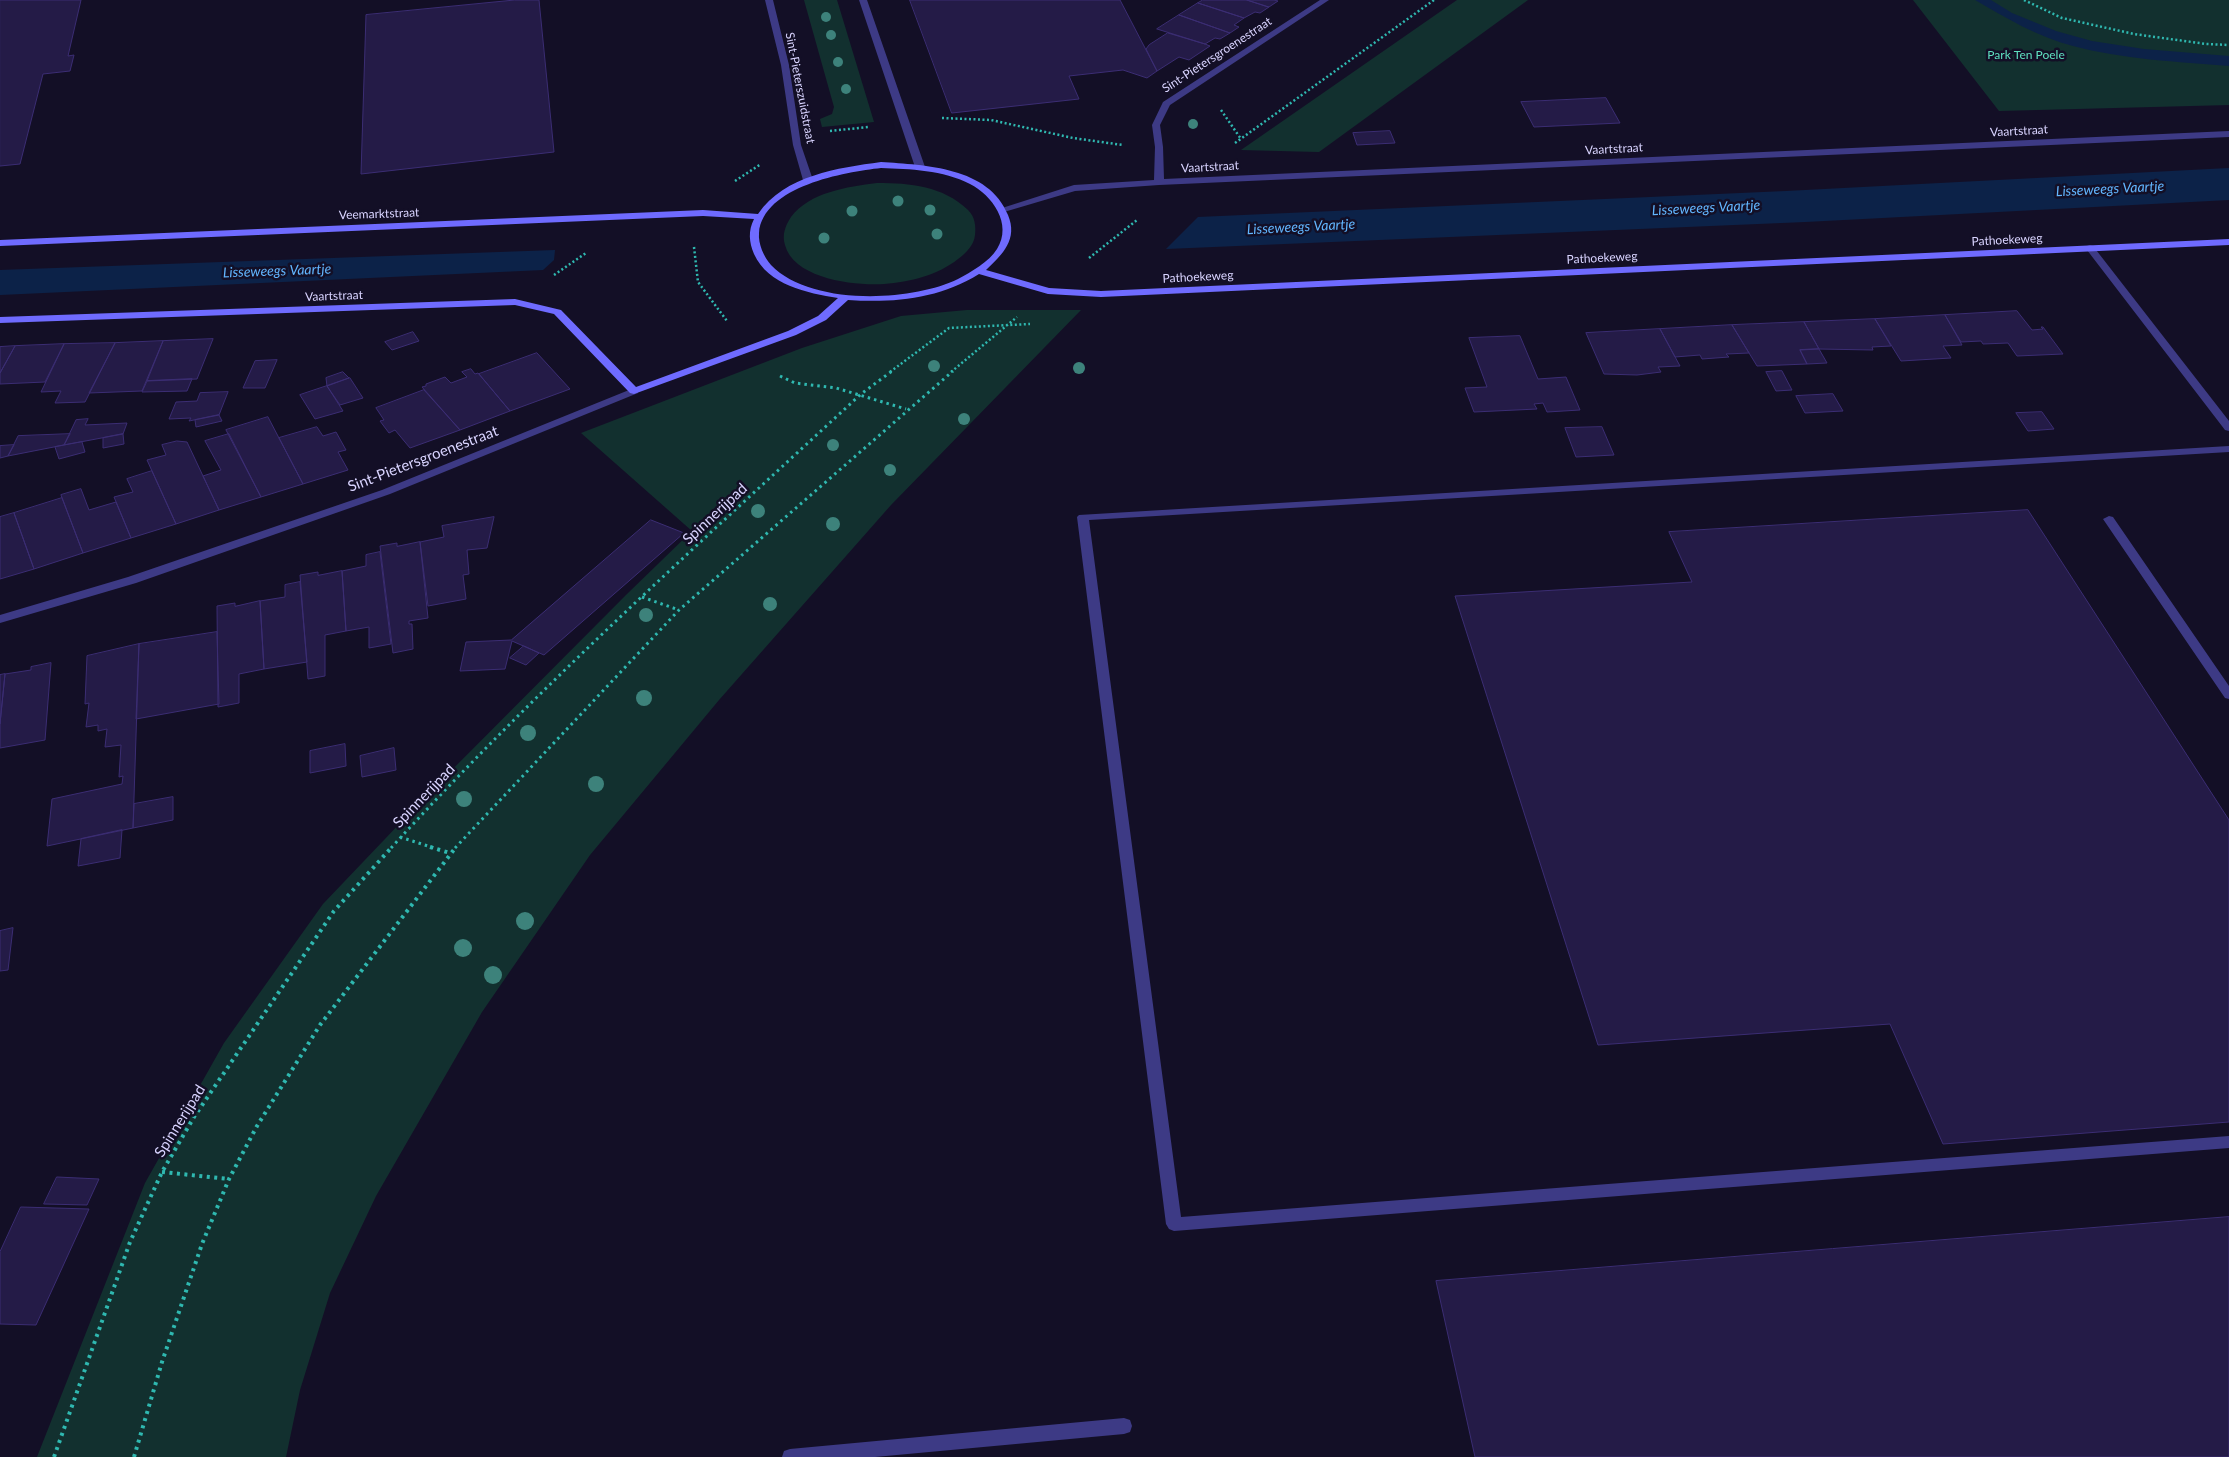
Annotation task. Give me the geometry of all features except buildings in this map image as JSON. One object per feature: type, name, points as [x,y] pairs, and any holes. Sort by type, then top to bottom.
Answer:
[{"type":"main road","points":[[881,165],[920,167],[959,176],[988,192],[1004,209],[1008,230],[1000,251],[979,271],[952,285],[918,295],[881,299],[844,298],[808,290],[778,276],[760,258],[753,238],[759,217],[778,197],[808,180],[843,170],[881,165]]},
{"type":"main road","name":"Veemarktstraat","points":[[0,243],[703,213],[759,217]]},
{"type":"main road","name":"Pathoekeweg","points":[[979,271],[1048,291],[1101,294],[2229,242]]},
{"type":"main road","name":"Sint-Pietersgroenestraat","points":[[634,391],[792,333],[822,318],[844,298]]},
{"type":"main road","name":"Vaartstraat","points":[[0,320],[515,302],[557,312],[634,391]]},
{"type":"street","name":"Sint-Pieterszuidstraat","points":[[769,0],[785,65],[797,145],[808,180]]},
{"type":"street","points":[[863,0],[920,167]]},
{"type":"street","name":"Sint-Pietersgroenestraat","points":[[1159,182],[1159,147],[1156,126],[1166,104],[1325,0]]},
{"type":"street","name":"Vaartstraat","points":[[1004,209],[1074,188],[1159,182],[2229,134]]},
{"type":"street","points":[[2090,248],[2229,428]]},
{"type":"street","name":"Sint-Pietersgroenestraat","points":[[0,619],[132,580],[386,492],[634,391]]},
{"type":"street","points":[[2229,448],[1083,517],[1174,1224],[2229,1142]]},
{"type":"street","points":[[2109,519],[2229,695]]},
{"type":"street","points":[[790,1457],[1124,1426]]},
{"type":"path","points":[[1233,144],[1434,0]]},
{"type":"path","points":[[2024,0],[2062,18],[2134,34],[2206,44],[2229,45]]},
{"type":"path","points":[[905,123],[942,118],[991,120],[1073,138],[1159,147]]},
{"type":"path","points":[[703,213],[693,249],[698,282],[748,348],[777,374],[795,383],[836,388],[862,394],[907,409]]},
{"type":"path","points":[[515,302],[640,216]]},
{"type":"path","name":"Spinnerijpad","points":[[54,1457],[130,1242],[162,1172],[194,1117],[334,911],[400,837],[583,652],[862,394],[949,328],[1008,325],[907,409]]},
{"type":"path","points":[[134,1457],[162,1362],[202,1244],[229,1179],[257,1126],[320,1025],[450,853],[679,610],[907,409]]},
{"type":"path","points":[[642,597],[679,610]]},
{"type":"path","points":[[400,837],[450,853]]},
{"type":"path","points":[[162,1172],[229,1179]]},
{"type":"green space","points":[[804,0],[837,0],[874,122],[822,127],[820,119],[832,114],[834,107]]},
{"type":"green space","points":[[1457,0],[1528,0],[1319,152],[1241,150]]},
{"type":"green space","name":"Park Ten Poele","points":[[1913,0],[2229,0],[2229,105],[1999,111]]},
{"type":"green space","points":[[877,183],[914,185],[937,191],[958,202],[968,210],[974,222],[975,235],[967,251],[950,265],[933,273],[904,282],[884,284],[858,284],[827,278],[800,266],[791,257],[785,245],[784,234],[789,220],[799,209],[808,202],[830,192]]},
{"type":"green space","points":[[967,310],[1081,310],[891,505],[719,700],[590,855],[482,1012],[376,1196],[330,1293],[300,1390],[286,1457],[37,1457],[145,1183],[224,1043],[323,904],[425,797],[692,531],[581,433],[802,348],[901,316]]},
{"type":"water","points":[[1975,0],[1991,0],[2012,13],[2056,31],[2092,41],[2144,49],[2229,56],[2229,66],[2130,57],[2073,46],[2035,32]]},
{"type":"water","name":"Lisseweegs Vaartje","points":[[2229,168],[2229,200],[1805,222],[1166,249],[1198,217],[1786,191]]},
{"type":"water","name":"Lisseweegs Vaartje","points":[[555,250],[554,260],[543,270],[0,295],[0,270]]}]
